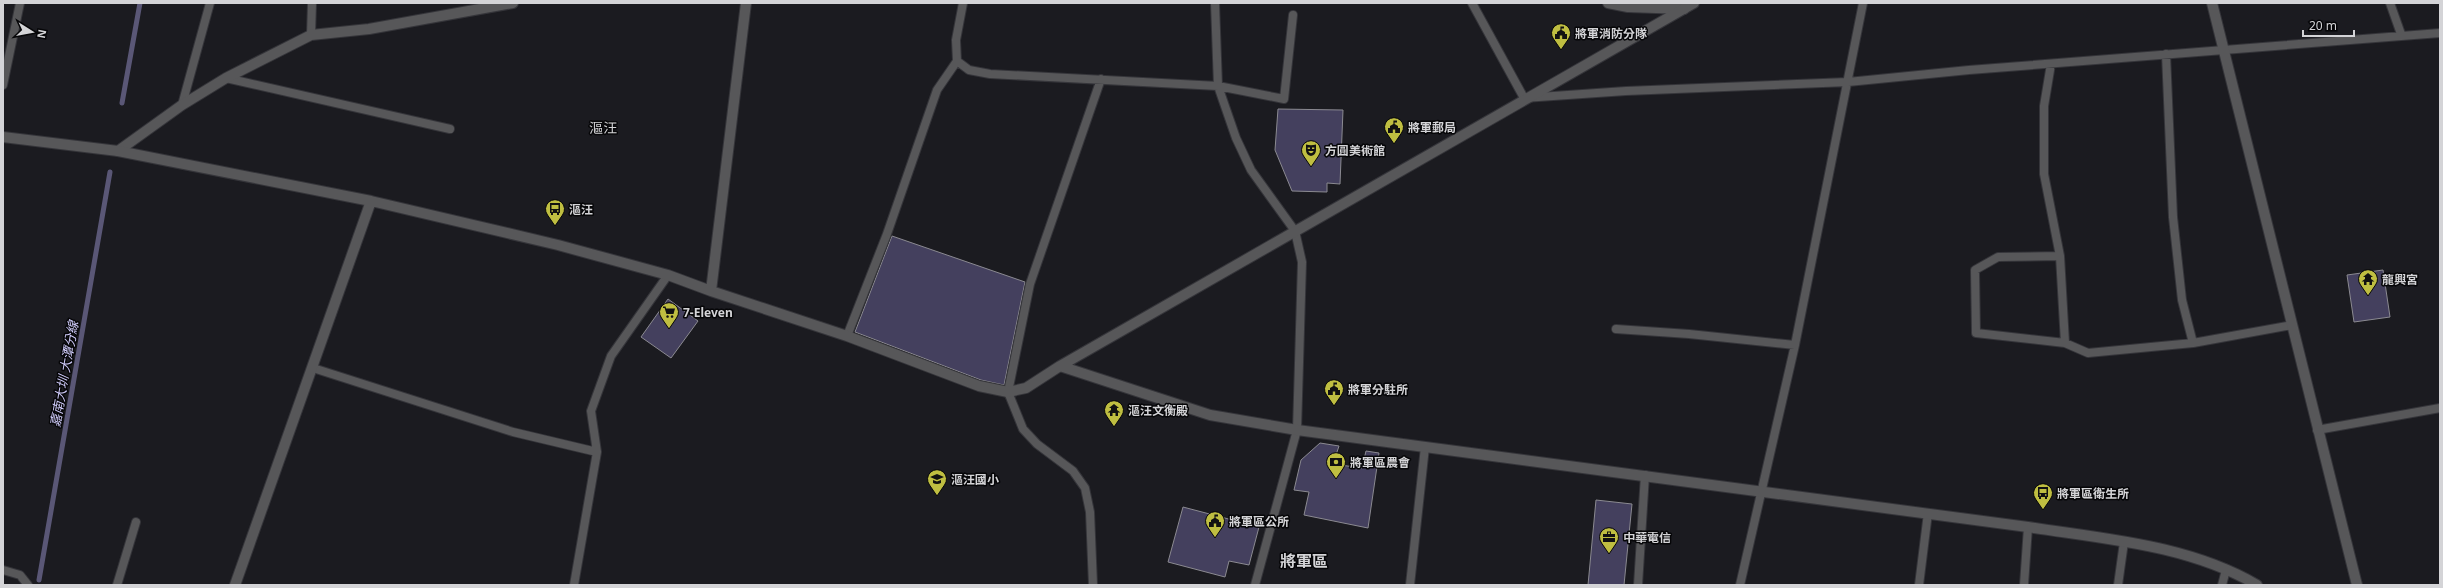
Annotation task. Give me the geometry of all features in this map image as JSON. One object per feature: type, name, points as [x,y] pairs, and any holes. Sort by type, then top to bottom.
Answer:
[{"type":"street","points":[[118,151],[182,105],[226,78],[311,35],[369,29],[513,3]]},
{"type":"street","points":[[711,291],[746,3]]},
{"type":"street","points":[[1608,3],[1628,7],[1684,9]]},
{"type":"street","points":[[3,137],[118,151],[371,201],[558,245],[668,275],[711,291],[847,336],[980,386],[1008,392],[1026,388],[1060,366],[1524,98],[1694,3]]},
{"type":"street","points":[[2212,3],[2317,430],[2357,585]]},
{"type":"street","points":[[235,585],[371,201]]},
{"type":"street","points":[[1060,366],[1210,415],[1297,430],[1928,513],[2124,542],[2180,554],[2226,570],[2257,585]]},
{"type":"lane","points":[[3,85],[20,3]]},
{"type":"lane","points":[[182,105],[210,3]]},
{"type":"lane","points":[[311,35],[312,3]]},
{"type":"lane","points":[[847,336],[887,234],[937,90],[957,61],[956,40],[963,3]]},
{"type":"lane","points":[[1215,3],[1218,86],[1236,138],[1251,170],[1295,231],[1302,262],[1297,430],[1255,585]]},
{"type":"lane","points":[[1472,3],[1524,98],[1626,91],[1848,82],[2166,54],[2224,51],[2401,34],[2440,33]]},
{"type":"lane","points":[[1740,585],[1794,344],[1863,3]]},
{"type":"lane","points":[[2390,3],[2401,34]]},
{"type":"lane","points":[[957,61],[969,70],[990,74],[1218,86],[1284,98],[1293,15]]},
{"type":"lane","points":[[2166,54],[2173,217],[2182,300],[2193,343]]},
{"type":"lane","points":[[2051,64],[2044,106],[2044,174],[2060,256],[2065,343]]},
{"type":"lane","points":[[226,78],[450,129]]},
{"type":"lane","points":[[1093,585],[1090,512],[1086,488],[1073,471],[1037,444],[1023,428],[1008,392],[1030,284],[1101,79]]},
{"type":"lane","points":[[2060,256],[1998,257],[1975,270],[1976,333],[2065,343],[2088,353],[2193,343],[2292,325]]},
{"type":"lane","points":[[574,585],[597,452],[591,412],[612,356],[668,275]]},
{"type":"lane","points":[[1616,329],[1794,344]]},
{"type":"lane","points":[[313,368],[513,432],[597,452]]},
{"type":"lane","points":[[2317,430],[2440,408]]},
{"type":"lane","points":[[1410,585],[1425,447]]},
{"type":"lane","points":[[1638,585],[1645,475]]},
{"type":"lane","points":[[1919,585],[1928,513]]},
{"type":"lane","points":[[117,585],[136,522]]},
{"type":"lane","points":[[2024,585],[2028,527]]},
{"type":"lane","points":[[2118,585],[2124,542]]},
{"type":"lane","points":[[3,570],[20,575],[28,585]]},
{"type":"lane","points":[[2222,585],[2226,570]]},
{"type":"building","name":"方圓美術館","points":[[1278,109],[1343,110],[1340,184],[1327,183],[1327,192],[1292,191],[1275,150]]},
{"type":"building","points":[[892,236],[1025,282],[1004,385],[981,380],[855,332]]},
{"type":"building","name":"龍興宮","points":[[2383,270],[2390,317],[2354,322],[2347,275]]},
{"type":"building","name":"7-Eleven","points":[[668,299],[698,321],[671,358],[641,337]]},
{"type":"building","name":"將軍區農會","points":[[1320,443],[1339,446],[1333,464],[1362,468],[1366,451],[1379,453],[1368,528],[1304,515],[1309,492],[1294,490],[1301,460]]},
{"type":"building","name":"中華電信","points":[[1596,500],[1632,504],[1624,585],[1588,585]]},
{"type":"building","name":"將軍區公所","points":[[1183,507],[1259,527],[1249,565],[1229,561],[1225,577],[1168,562]]},
{"type":"waterway","name":"嘉南大圳 大潭分線","points":[[122,103],[140,3]]},
{"type":"waterway","name":"嘉南大圳 大潭分線","points":[[39,580],[110,172]]},
{"type":"place","name":"將軍消防分隊","points":[[1561,50]]},
{"type":"place","name":"將軍郵局","points":[[1394,144]]},
{"type":"place","name":"方圓美術館","points":[[1311,167]]},
{"type":"place","name":"漚汪","points":[[555,226]]},
{"type":"place","name":"龍興宮","points":[[2368,296]]},
{"type":"place","name":"7-Eleven","points":[[669,329]]},
{"type":"place","name":"將軍分駐所","points":[[1334,406]]},
{"type":"place","name":"漚汪文衡殿","points":[[1114,427]]},
{"type":"place","name":"將軍區農會","points":[[1336,479]]},
{"type":"place","name":"漚汪國小","points":[[937,496]]},
{"type":"place","name":"將軍區衛生所","points":[[2043,510]]},
{"type":"place","name":"將軍區公所","points":[[1215,538]]},
{"type":"place","name":"中華電信","points":[[1609,554]]},
{"type":"district","name":"漚汪","points":[[603,127]]},
{"type":"district","name":"將軍區","points":[[1304,561]]}]
